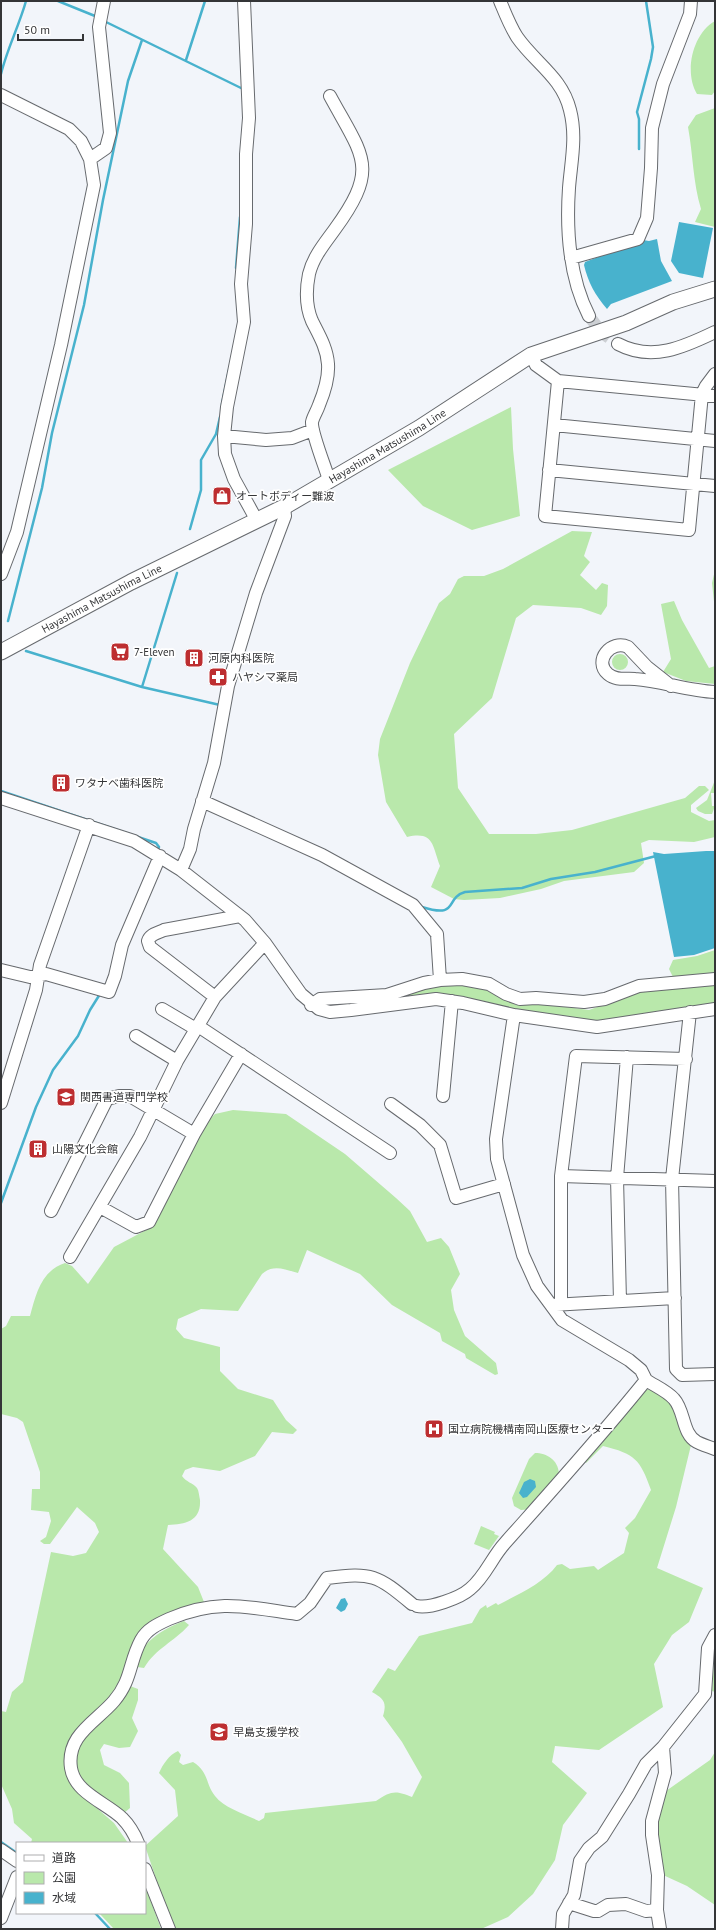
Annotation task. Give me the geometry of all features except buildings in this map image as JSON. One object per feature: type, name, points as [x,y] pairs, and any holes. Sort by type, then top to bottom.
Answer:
[{"type":"main road","name":"Hayashima Matsushima Line","points":[[1,652],[131,582],[256,519],[284,507],[419,428],[530,355],[626,323],[674,302],[715,289]]},
{"type":"street","points":[[90,159],[106,148],[110,132],[99,27],[104,1]]},
{"type":"street","points":[[244,1],[249,118],[246,154],[246,224],[241,284],[244,322],[227,408],[224,436],[225,454],[234,479],[256,519]]},
{"type":"street","points":[[500,1],[517,37],[558,82],[570,109],[574,155],[569,188],[571,258],[575,282],[588,316]]},
{"type":"street","points":[[571,258],[638,239],[647,218],[651,168],[652,128],[663,84],[690,14],[691,1]]},
{"type":"street","points":[[1,95],[69,129],[81,141],[90,159],[94,185],[61,345],[16,532],[1,574]]},
{"type":"street","points":[[329,480],[312,423],[326,386],[328,364],[324,345],[312,320],[308,307],[307,291],[309,273],[316,255],[356,197],[362,183],[364,168],[359,149],[330,96]]},
{"type":"street","points":[[618,344],[641,352],[666,351],[683,347],[715,332]]},
{"type":"street","points":[[530,355],[536,364],[558,381],[715,396]]},
{"type":"street","points":[[558,381],[545,516],[689,530],[702,394],[715,374]]},
{"type":"street","points":[[554,425],[715,441]]},
{"type":"street","points":[[224,436],[266,440],[292,438],[313,430]]},
{"type":"street","points":[[549,470],[715,486]]},
{"type":"street","points":[[181,870],[190,849],[202,801],[214,763],[228,686],[256,593],[285,516],[284,507]]},
{"type":"street","points":[[671,686],[647,667],[628,646],[615,645],[608,649],[604,657],[604,668],[608,674],[614,678],[641,680],[671,686],[701,692],[715,692]]},
{"type":"street","points":[[1,798],[89,825],[134,841],[181,870],[240,916],[265,943],[301,994],[311,1005],[319,1009],[330,1012],[436,999],[452,1001],[514,1015],[597,1027],[715,1009]]},
{"type":"street","points":[[202,801],[322,855],[413,905],[437,934],[440,980]]},
{"type":"street","points":[[1,1102],[36,990],[37,975],[89,825]]},
{"type":"street","points":[[1,970],[30,977],[46,974],[109,992],[115,976],[122,945],[158,855]]},
{"type":"street","points":[[215,997],[150,947],[148,941],[149,938],[155,933],[164,930],[240,916]]},
{"type":"street","points":[[70,1257],[140,1137],[177,1061],[215,997],[265,943]]},
{"type":"street","points":[[311,1005],[320,999],[387,995],[440,980],[462,979],[489,984],[510,996],[520,999],[536,998],[584,1002],[605,1000],[639,986],[715,979]]},
{"type":"street","points":[[443,1096],[452,1001]]},
{"type":"street","points":[[162,1009],[197,1027],[241,1054],[390,1153]]},
{"type":"street","points":[[690,1012],[672,1180],[676,1370],[682,1375],[715,1374]]},
{"type":"street","points":[[514,1015],[496,1139],[497,1159],[524,1255],[537,1286],[556,1305],[562,1320],[571,1327],[629,1360],[641,1370],[646,1380],[673,1398],[678,1404],[686,1428],[693,1438],[697,1442],[715,1449]]},
{"type":"street","points":[[136,1036],[177,1061]]},
{"type":"street","points":[[100,1207],[136,1228],[149,1222],[194,1134],[241,1054]]},
{"type":"street","points":[[556,1305],[560,1176],[576,1056],[686,1059]]},
{"type":"street","points":[[620,1301],[617,1178],[627,1057]]},
{"type":"street","points":[[51,1211],[107,1099],[118,1096],[130,1096],[194,1134]]},
{"type":"street","points":[[391,1104],[420,1125],[440,1144],[456,1198],[504,1184]]},
{"type":"street","points":[[560,1176],[715,1181]]},
{"type":"street","points":[[556,1305],[674,1298]]},
{"type":"street","points":[[138,1842],[134,1832],[121,1817],[81,1788],[73,1778],[70,1756],[73,1744],[81,1731],[114,1700],[129,1679],[134,1655],[142,1639],[153,1626],[189,1611],[203,1608],[240,1605],[297,1614],[310,1603],[326,1578],[355,1574],[365,1575],[380,1581],[414,1605],[426,1607],[460,1596],[473,1587],[504,1544],[569,1472],[646,1380]]},
{"type":"street","points":[[562,1929],[563,1914],[574,1895],[580,1861],[589,1848],[602,1837],[646,1764],[710,1696],[708,1648],[715,1635]]},
{"type":"street","points":[[660,1929],[657,1910],[658,1875],[652,1835],[652,1820],[665,1773],[663,1747]]},
{"type":"street","points":[[1,1850],[16,1860]]},
{"type":"street","points":[[146,1872],[169,1929]]},
{"type":"street","points":[[1,1918],[16,1880]]},
{"type":"street","points":[[569,1903],[594,1911],[598,1911],[608,1905],[626,1904],[646,1911],[657,1910]]},
{"type":"green space","points":[[715,21],[715,91],[712,95],[697,94],[691,76],[692,54],[701,35],[707,27]]},
{"type":"green space","points":[[715,108],[715,227],[695,222],[701,209],[696,189],[688,127],[696,115]]},
{"type":"green space","points":[[511,407],[513,449],[520,516],[472,530],[423,506],[388,470]]},
{"type":"green space","points":[[572,531],[592,532],[584,556],[590,562],[580,575],[596,590],[602,583],[608,585],[607,606],[601,615],[581,608],[533,605],[516,618],[492,698],[454,734],[458,788],[489,834],[536,834],[572,830],[685,798],[699,786],[705,786],[709,790],[691,805],[691,812],[709,821],[715,820],[715,837],[694,842],[649,840],[641,843],[644,863],[634,872],[564,881],[541,889],[500,898],[464,900],[454,899],[431,887],[440,866],[431,841],[422,836],[407,837],[386,802],[378,755],[380,739],[410,663],[439,603],[450,594],[458,579],[464,576],[484,576],[503,569]]},
{"type":"green space","points":[[715,570],[715,611],[712,583]]},
{"type":"green space","points":[[674,601],[682,620],[709,668],[715,666],[715,684],[686,681],[663,672],[671,659],[661,604]]},
{"type":"green space","points":[[620,654],[626,656],[628,662],[626,668],[620,670],[614,668],[612,662],[614,656]]},
{"type":"green space","points":[[715,780],[715,793],[711,793],[712,806],[715,806],[712,814],[705,814],[698,811],[696,808],[707,800]]},
{"type":"green space","points":[[715,950],[715,1004],[596,1021],[400,996],[418,989],[455,983],[488,988],[516,1005],[537,1003],[589,1010],[645,990],[673,977],[669,969],[673,960],[697,956]]},
{"type":"green space","points":[[233,1110],[286,1114],[345,1154],[396,1198],[410,1211],[427,1242],[441,1238],[449,1247],[460,1274],[451,1290],[454,1310],[465,1336],[496,1363],[498,1374],[495,1375],[466,1358],[465,1354],[442,1341],[440,1333],[392,1305],[360,1274],[307,1250],[298,1273],[275,1268],[262,1274],[238,1311],[201,1309],[178,1319],[176,1329],[184,1338],[220,1347],[220,1371],[238,1389],[273,1400],[286,1420],[297,1430],[293,1434],[272,1432],[255,1456],[220,1471],[193,1467],[185,1470],[182,1476],[185,1480],[197,1488],[199,1492],[200,1507],[198,1513],[191,1520],[181,1524],[168,1525],[163,1549],[198,1587],[204,1602],[176,1610],[152,1620],[139,1636],[125,1673],[112,1697],[80,1727],[70,1780],[77,1791],[114,1823],[127,1842],[31,1842],[32,1839],[14,1823],[12,1809],[1,1784],[1,1711],[6,1712],[12,1692],[23,1682],[51,1552],[73,1556],[86,1553],[99,1532],[95,1523],[77,1507],[50,1544],[44,1544],[40,1541],[46,1537],[51,1521],[49,1512],[31,1510],[32,1489],[40,1489],[40,1472],[23,1422],[17,1418],[1,1414],[1,1329],[6,1326],[11,1316],[30,1316],[41,1284],[45,1277],[57,1267],[65,1263],[72,1266],[88,1284],[114,1247],[150,1228],[205,1124],[215,1114]]},
{"type":"green space","points":[[645,1389],[656,1391],[667,1397],[692,1441],[676,1507],[657,1568],[703,1588],[689,1622],[672,1635],[654,1664],[663,1707],[599,1750],[555,1746],[552,1762],[587,1793],[563,1825],[555,1860],[533,1894],[508,1917],[481,1929],[173,1929],[146,1849],[146,1845],[178,1816],[175,1790],[159,1773],[167,1760],[178,1751],[181,1755],[179,1762],[183,1765],[193,1762],[198,1766],[202,1770],[215,1796],[219,1800],[229,1807],[259,1821],[264,1818],[265,1813],[376,1801],[390,1793],[401,1793],[412,1797],[422,1777],[402,1742],[383,1716],[385,1707],[384,1701],[372,1692],[388,1668],[395,1671],[419,1636],[472,1623],[480,1609],[486,1605],[487,1608],[496,1603],[498,1605],[530,1588],[545,1578],[557,1565],[562,1564],[570,1569],[594,1566],[598,1570],[624,1553],[629,1533],[625,1528],[635,1518],[651,1490],[643,1471],[635,1459],[629,1455],[603,1446],[586,1463],[583,1461]]},
{"type":"green space","points":[[535,1453],[544,1454],[551,1458],[557,1464],[559,1473],[532,1509],[521,1510],[514,1506],[512,1498],[529,1459]]},
{"type":"green space","points":[[481,1526],[495,1532],[494,1534],[499,1536],[489,1550],[474,1544]]},
{"type":"green space","points":[[184,1621],[189,1625],[183,1631],[154,1655],[144,1668],[137,1667],[142,1650],[153,1638],[160,1632]]},
{"type":"green space","points":[[715,1647],[715,1692],[712,1691]]},
{"type":"green space","points":[[130,1686],[138,1689],[138,1700],[132,1718],[138,1731],[130,1747],[119,1748],[104,1744],[100,1750],[104,1765],[120,1773],[129,1783],[130,1808],[124,1813],[84,1785],[76,1774],[77,1744]]},
{"type":"green space","points":[[715,1752],[715,1905],[687,1886],[663,1875],[657,1826],[660,1809],[666,1791],[710,1760]]},
{"type":"green space","points":[[146,1888],[161,1929],[114,1929],[100,1914],[146,1914]]},
{"type":"water","points":[[679,222],[713,228],[703,278],[679,273],[671,261]]},
{"type":"water","points":[[657,239],[661,261],[672,281],[611,304],[607,309],[599,299],[590,283],[584,265],[585,262],[643,240],[649,241]]},
{"type":"water","points":[[715,851],[715,948],[694,955],[674,957],[653,852],[664,854]]},
{"type":"water","points":[[530,1479],[535,1481],[536,1487],[527,1497],[523,1498],[519,1493],[524,1482]]},
{"type":"water","points":[[345,1598],[348,1604],[345,1610],[341,1612],[336,1608],[341,1599]]},
{"type":"waterway","points":[[1,74],[26,1]]},
{"type":"waterway","points":[[58,1],[95,16]]},
{"type":"waterway","points":[[186,60],[205,1]]},
{"type":"waterway","points":[[639,149],[639,119],[637,112],[653,47],[646,1]]},
{"type":"waterway","points":[[104,21],[243,89]]},
{"type":"waterway","points":[[8,621],[42,488],[52,433],[84,305],[103,200],[128,81],[142,40]]},
{"type":"waterway","points":[[236,268],[240,217]]},
{"type":"waterway","points":[[222,404],[229,370]]},
{"type":"waterway","points":[[190,529],[201,490],[201,460],[216,434],[220,417]]},
{"type":"waterway","points":[[142,687],[177,573]]},
{"type":"waterway","points":[[26,651],[142,687],[220,705]]},
{"type":"waterway","points":[[1,791],[156,843],[159,847],[157,852]]},
{"type":"waterway","points":[[422,907],[442,911],[447,909],[459,895],[465,892],[522,888],[551,879],[595,872],[656,856]]},
{"type":"waterway","points":[[1,1203],[36,1107],[53,1070],[78,1036],[90,1010],[100,994]]},
{"type":"waterway","points":[[1,1842],[16,1852]]},
{"type":"waterway","points":[[96,1914],[110,1929]]},
{"type":"tunnel","points":[[589,316],[602,333],[618,344]]},
{"type":"place","name":"オートボディー難波","points":[[222,496]]},
{"type":"place","name":"7-Eleven","points":[[120,652]]},
{"type":"place","name":"河原内科医院","points":[[194,658]]},
{"type":"place","name":"ハヤシマ薬局","points":[[218,677]]},
{"type":"place","name":"ワタナベ歯科医院","points":[[61,783]]},
{"type":"place","name":"関西書道専門学校","points":[[66,1097]]},
{"type":"place","name":"山陽文化会館","points":[[38,1149]]},
{"type":"place","name":"国立病院機構南岡山医療センター","points":[[434,1429]]},
{"type":"place","name":"早島支援学校","points":[[219,1732]]}]
